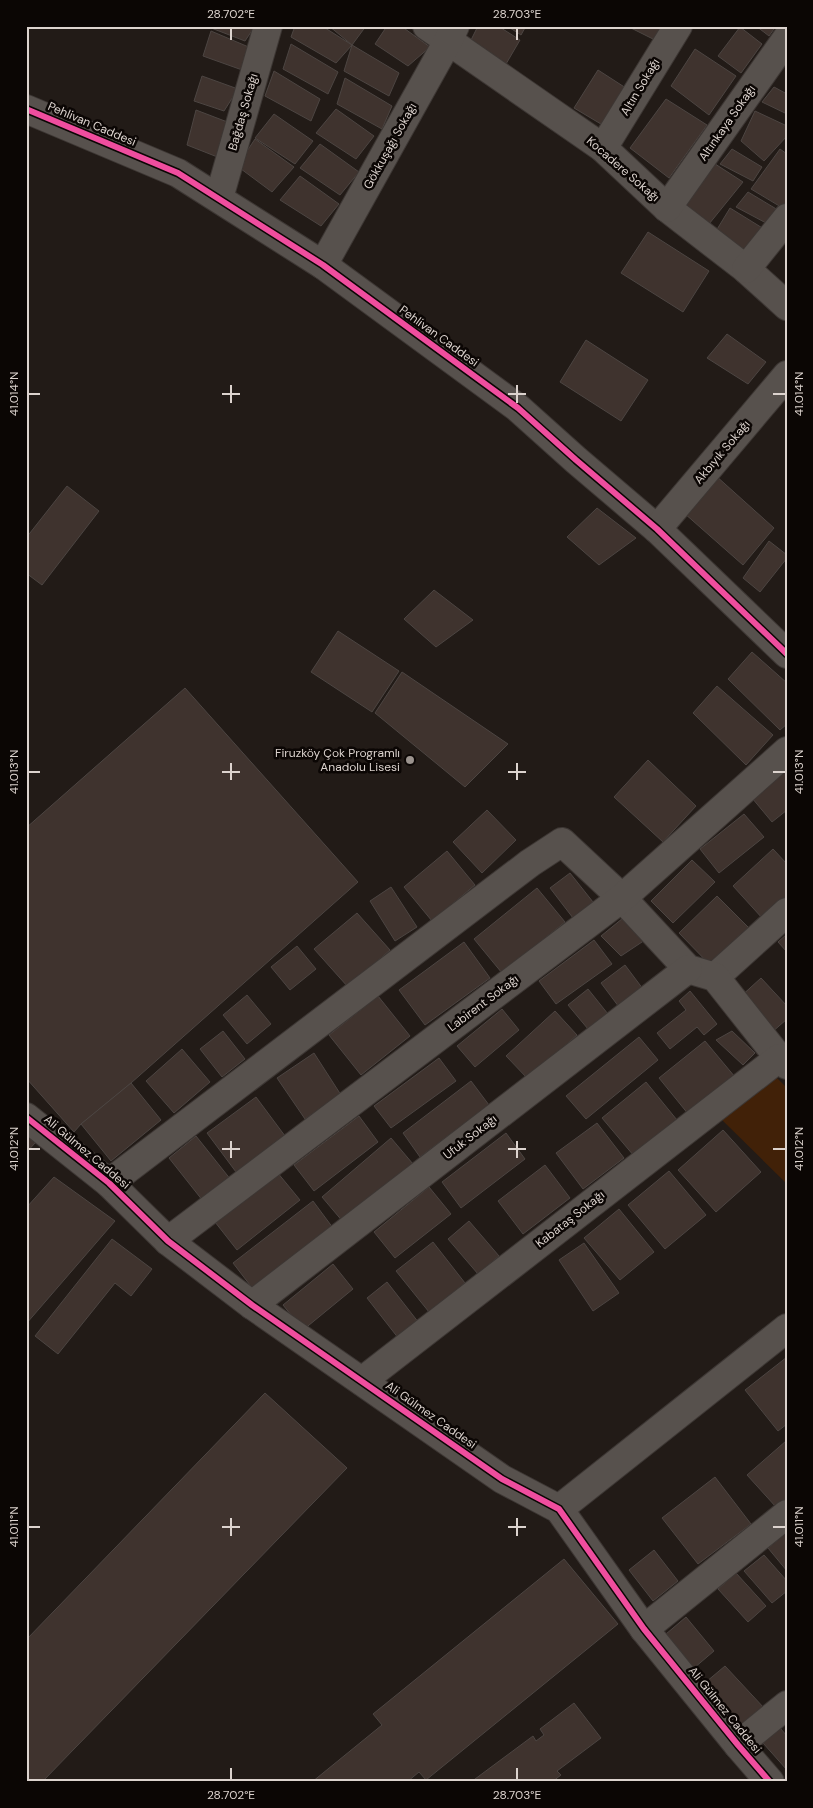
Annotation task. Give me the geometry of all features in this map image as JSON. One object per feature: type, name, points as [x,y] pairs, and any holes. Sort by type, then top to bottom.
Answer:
[{"type":"street","name":"Bağdaş Sokağı","points":[[219,198],[268,26]]},
{"type":"street","name":"Altın Sokağı","points":[[603,148],[678,26]]},
{"type":"street","name":"Kocadere Sokağı","points":[[443,31],[603,148],[667,208],[746,269],[787,306]]},
{"type":"street","name":"Gökkuşağı Sokağı","points":[[323,265],[443,31]]},
{"type":"street","name":"Altınkaya Sokağı","points":[[667,208],[787,38]]},
{"type":"street","name":"Pehlivan Caddesi","points":[[26,109],[178,173],[323,265],[518,408],[657,529],[787,654]]},
{"type":"street","points":[[746,269],[787,218]]},
{"type":"street","name":"Akbıyık Sokağı","points":[[657,529],[787,375]]},
{"type":"street","name":"Labirent Sokağı","points":[[168,1241],[622,898],[787,751]]},
{"type":"street","points":[[109,1183],[530,863],[562,842],[622,898],[688,969],[715,978],[783,1062]]},
{"type":"street","points":[[715,978],[787,912]]},
{"type":"street","name":"Ufuk Sokağı","points":[[252,1305],[688,969]]},
{"type":"street","name":"Kabataş Sokağı","points":[[362,1381],[783,1062]]},
{"type":"street","name":"Ali Gülmez Caddesi","points":[[26,1117],[109,1183],[168,1241],[252,1305],[502,1479],[559,1509],[644,1629],[770,1782]]},
{"type":"street","points":[[559,1509],[787,1328]]},
{"type":"street","points":[[644,1629],[787,1514]]},
{"type":"street","points":[[738,1745],[787,1705]]},
{"type":"shaded area","points":[[773,1074],[787,1088],[787,1184],[721,1119]]},
{"type":"building","points":[[206,26],[255,26],[245,41]]},
{"type":"building","points":[[295,26],[322,26],[352,45],[336,63],[291,37]]},
{"type":"building","points":[[329,26],[366,26],[352,45]]},
{"type":"building","points":[[387,26],[401,26],[430,47],[408,66],[375,44]]},
{"type":"building","points":[[478,26],[498,26],[520,40],[506,64],[471,40]]},
{"type":"building","points":[[507,26],[526,26],[521,35]]},
{"type":"building","points":[[627,26],[669,26],[659,42]]},
{"type":"building","points":[[756,26],[776,26],[769,36]]},
{"type":"building","points":[[740,27],[762,44],[741,73],[718,56]]},
{"type":"building","points":[[211,31],[258,51],[245,71],[203,56]]},
{"type":"building","points":[[291,44],[338,72],[328,94],[283,69]]},
{"type":"building","points":[[352,45],[399,73],[389,96],[344,71]]},
{"type":"building","points":[[695,49],[736,76],[709,115],[671,86]]},
{"type":"building","points":[[598,70],[629,90],[606,127],[574,108]]},
{"type":"building","points":[[274,71],[320,99],[311,121],[265,96]]},
{"type":"building","points":[[202,76],[238,89],[224,111],[194,101]]},
{"type":"building","points":[[345,78],[392,106],[382,129],[337,104]]},
{"type":"building","points":[[774,87],[787,94],[787,114],[762,102]]},
{"type":"building","points":[[666,99],[707,125],[669,178],[630,148]]},
{"type":"building","points":[[336,109],[374,136],[356,159],[316,133]]},
{"type":"building","points":[[196,110],[230,123],[220,158],[187,145]]},
{"type":"building","points":[[755,111],[787,126],[787,136],[764,161],[741,141]]},
{"type":"building","points":[[274,114],[313,141],[295,164],[255,138]]},
{"type":"building","points":[[255,139],[294,167],[272,192],[237,166]]},
{"type":"building","points":[[320,144],[359,172],[340,195],[300,168]]},
{"type":"building","points":[[732,149],[762,167],[753,181],[720,164]]},
{"type":"building","points":[[780,149],[787,154],[787,201],[781,207],[751,189]]},
{"type":"building","points":[[709,160],[743,182],[709,224],[679,203]]},
{"type":"building","points":[[300,176],[339,204],[321,226],[280,200]]},
{"type":"building","points":[[748,192],[778,210],[768,224],[736,207]]},
{"type":"building","points":[[730,208],[764,229],[750,253],[716,231]]},
{"type":"building","points":[[648,232],[709,271],[683,312],[621,273]]},
{"type":"building","points":[[727,334],[766,362],[748,384],[707,358]]},
{"type":"building","points":[[586,340],[648,380],[621,421],[560,382]]},
{"type":"building","points":[[715,475],[774,528],[743,565],[684,513]]},
{"type":"building","points":[[67,486],[99,511],[42,585],[26,573],[26,538]]},
{"type":"building","points":[[597,508],[636,538],[599,565],[567,537]]},
{"type":"building","points":[[769,541],[787,555],[787,558],[760,592],[743,578]]},
{"type":"building","points":[[434,590],[473,620],[436,647],[404,619]]},
{"type":"building","points":[[338,631],[399,671],[372,712],[311,672]]},
{"type":"building","points":[[752,652],[787,683],[787,724],[780,730],[728,679]]},
{"type":"building","points":[[402,672],[508,744],[465,787],[375,713]]},
{"type":"building","points":[[717,686],[773,735],[746,765],[693,713]]},
{"type":"building","points":[[185,688],[358,882],[74,1132],[26,1078],[26,828]]},
{"type":"building","points":[[648,760],[696,806],[663,842],[614,797]]},
{"type":"building","points":[[787,770],[787,810],[772,822],[752,798]]},
{"type":"building","points":[[487,810],[516,840],[482,873],[453,842]]},
{"type":"building","points":[[744,814],[764,837],[719,873],[700,849]]},
{"type":"building","points":[[773,849],[787,864],[787,897],[763,919],[733,886]]},
{"type":"building","points":[[447,851],[475,885],[432,921],[404,887]]},
{"type":"building","points":[[692,860],[715,882],[673,923],[651,901]]},
{"type":"building","points":[[570,873],[593,902],[573,918],[550,888]]},
{"type":"building","points":[[391,887],[417,927],[395,941],[370,901]]},
{"type":"building","points":[[537,888],[565,922],[502,973],[474,939]]},
{"type":"building","points":[[717,896],[752,931],[714,969],[679,933]]},
{"type":"building","points":[[357,913],[390,950],[348,987],[314,949]]},
{"type":"building","points":[[623,918],[645,940],[621,956],[601,936]]},
{"type":"building","points":[[787,934],[787,952],[778,942]]},
{"type":"building","points":[[594,940],[612,964],[556,1004],[539,981]]},
{"type":"building","points":[[464,942],[490,978],[425,1025],[399,990]]},
{"type":"building","points":[[297,946],[316,969],[290,990],[271,967]]},
{"type":"building","points":[[625,965],[643,989],[619,1007],[601,983]]},
{"type":"building","points":[[761,978],[787,1006],[787,1019],[771,1033],[739,998]]},
{"type":"building","points":[[588,989],[608,1014],[588,1029],[568,1005]]},
{"type":"building","points":[[690,991],[717,1024],[704,1035],[697,1027],[670,1049],[657,1033],[686,1010],[679,1001]]},
{"type":"building","points":[[247,995],[271,1024],[247,1044],[223,1015]]},
{"type":"building","points":[[378,996],[410,1036],[361,1075],[329,1035]]},
{"type":"building","points":[[502,1009],[519,1030],[475,1067],[457,1046]]},
{"type":"building","points":[[555,1011],[577,1035],[528,1079],[506,1056]]},
{"type":"building","points":[[223,1031],[245,1059],[222,1077],[200,1049]]},
{"type":"building","points":[[732,1031],[755,1053],[743,1065],[716,1040]]},
{"type":"building","points":[[639,1037],[658,1060],[586,1119],[566,1096]]},
{"type":"building","points":[[705,1041],[735,1077],[689,1115],[659,1078]]},
{"type":"building","points":[[182,1049],[210,1082],[174,1113],[146,1081]]},
{"type":"building","points":[[314,1053],[341,1095],[305,1119],[277,1078]]},
{"type":"building","points":[[439,1058],[456,1081],[391,1128],[374,1106]]},
{"type":"building","points":[[471,1081],[489,1105],[420,1157],[403,1133]]},
{"type":"building","points":[[646,1082],[677,1120],[634,1156],[602,1118]]},
{"type":"building","points":[[131,1083],[161,1120],[111,1161],[81,1124]]},
{"type":"building","points":[[256,1097],[288,1140],[239,1176],[207,1133]]},
{"type":"building","points":[[359,1116],[378,1142],[314,1191],[294,1165]]},
{"type":"building","points":[[597,1123],[624,1158],[583,1189],[556,1153]]},
{"type":"building","points":[[723,1130],[761,1172],[716,1212],[678,1170]]},
{"type":"building","points":[[506,1133],[525,1159],[461,1208],[442,1182]]},
{"type":"building","points":[[26,1135],[35,1143],[26,1153]]},
{"type":"building","points":[[196,1136],[231,1180],[203,1201],[169,1158]]},
{"type":"building","points":[[391,1138],[413,1164],[344,1223],[322,1197]]},
{"type":"building","points":[[545,1165],[570,1198],[523,1234],[498,1201]]},
{"type":"building","points":[[669,1171],[706,1215],[665,1249],[628,1205]]},
{"type":"building","points":[[277,1172],[300,1200],[237,1250],[215,1222]]},
{"type":"building","points":[[54,1177],[115,1221],[26,1324],[26,1208]]},
{"type":"building","points":[[429,1187],[451,1214],[395,1258],[374,1232]]},
{"type":"building","points":[[313,1201],[333,1228],[253,1289],[233,1263]]},
{"type":"building","points":[[619,1209],[654,1252],[620,1280],[584,1238]]},
{"type":"building","points":[[469,1221],[499,1256],[478,1274],[448,1239]]},
{"type":"building","points":[[112,1239],[152,1269],[131,1296],[115,1283],[58,1354],[35,1336]]},
{"type":"building","points":[[433,1242],[465,1283],[429,1312],[396,1271]]},
{"type":"building","points":[[584,1243],[619,1293],[593,1311],[559,1260]]},
{"type":"building","points":[[333,1264],[353,1289],[303,1330],[283,1305]]},
{"type":"building","points":[[387,1282],[419,1323],[399,1339],[367,1298]]},
{"type":"building","points":[[787,1357],[787,1424],[778,1431],[745,1390]]},
{"type":"building","points":[[265,1393],[347,1468],[42,1782],[26,1782],[26,1640]]},
{"type":"building","points":[[786,1441],[787,1498],[776,1507],[747,1475]]},
{"type":"building","points":[[715,1477],[751,1524],[698,1564],[662,1518]]},
{"type":"building","points":[[787,1532],[787,1571],[768,1548]]},
{"type":"building","points":[[654,1550],[678,1581],[653,1601],[629,1570]]},
{"type":"building","points":[[764,1555],[787,1581],[787,1591],[772,1603],[744,1571]]},
{"type":"building","points":[[564,1559],[618,1624],[426,1780],[419,1772],[407,1782],[312,1782],[382,1725],[373,1714]]},
{"type":"building","points":[[736,1573],[766,1606],[748,1622],[718,1589]]},
{"type":"building","points":[[686,1617],[714,1651],[694,1668],[666,1634]]},
{"type":"building","points":[[725,1666],[765,1709],[745,1730],[706,1682]]},
{"type":"building","points":[[574,1703],[601,1738],[557,1771],[561,1775],[552,1782],[471,1782],[533,1736],[536,1741],[544,1735],[540,1729]]},
{"type":"building","points":[[780,1728],[787,1736],[787,1770],[763,1743]]},
{"type":"cycle path","points":[[26,109],[178,173],[323,265],[518,408],[657,529],[787,654]]},
{"type":"cycle path","points":[[26,1117],[109,1183],[168,1241],[252,1305],[502,1479],[559,1509],[644,1629],[770,1782]]},
{"type":"place","name":"Firuzköy Çok Programlı Anadolu Lisesi","points":[[410,760]]}]
